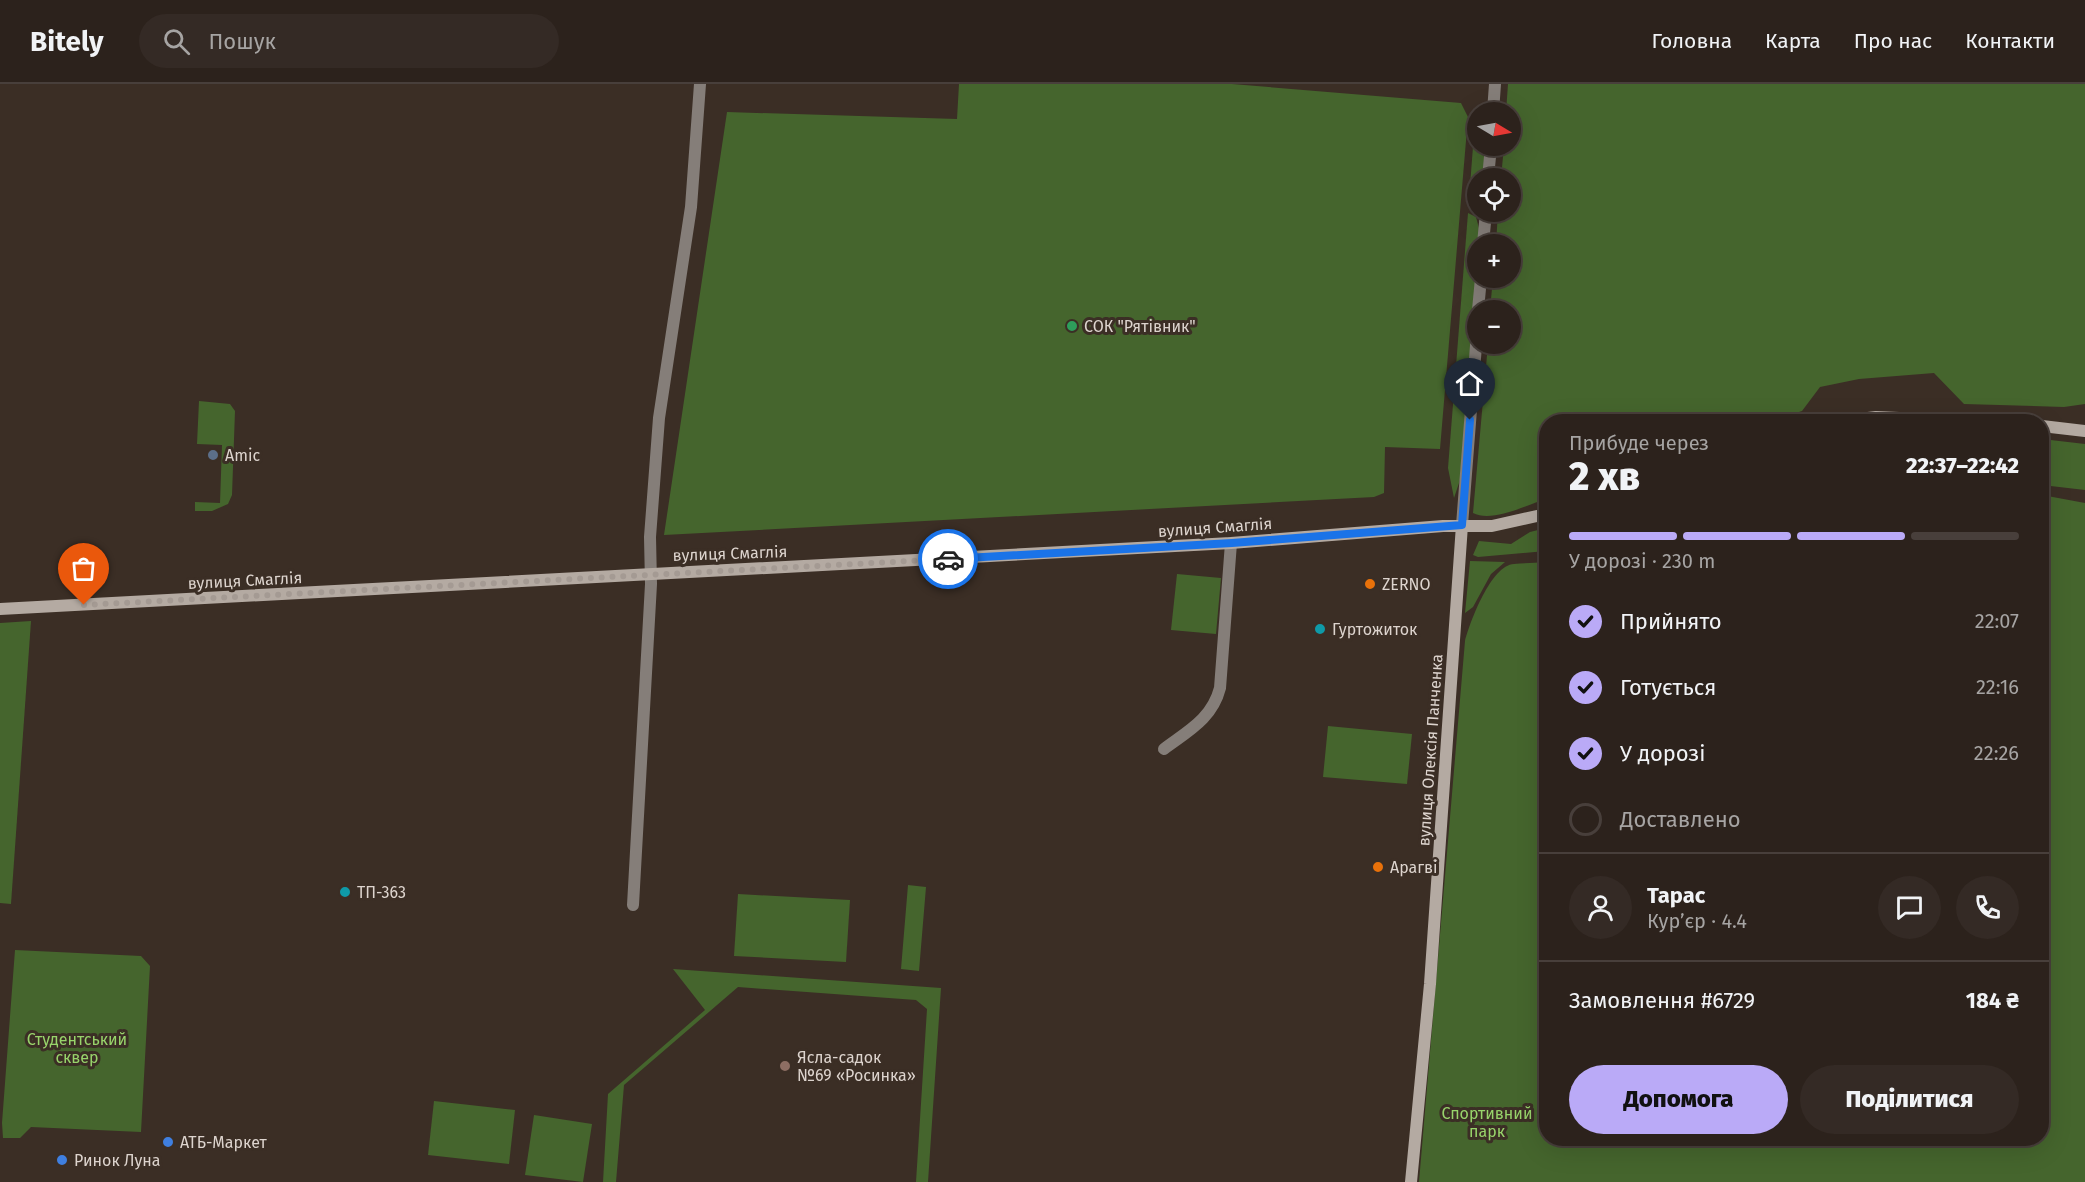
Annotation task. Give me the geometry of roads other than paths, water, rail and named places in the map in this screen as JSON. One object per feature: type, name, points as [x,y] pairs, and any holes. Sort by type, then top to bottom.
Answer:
[{"type":"street","points":[[633,905],[651,573],[650,537],[660,418],[691,207],[700,84]]},
{"type":"street","points":[[1494,102],[1495,84]]},
{"type":"street","name":"вулиця Олексія Панченка","points":[[1411,1182],[1430,984],[1475,354]]},
{"type":"street","points":[[2049,427],[2085,431]]},
{"type":"street","name":"вулиця Смаглія","points":[[0,609],[1232,543],[1462,525],[1500,525],[1539,516]]},
{"type":"street","points":[[1164,749],[1203,719],[1216,705],[1220,688],[1232,543]]},
{"type":"place","name":"СОК \"Рятівник\"","points":[[1072,326]]},
{"type":"place","name":"Amic","points":[[213,455]]},
{"type":"place","name":"ZERNO","points":[[1370,584]]},
{"type":"place","name":"Гуртожиток","points":[[1320,629]]},
{"type":"place","name":"Арагві","points":[[1378,867]]},
{"type":"place","name":"ТП-363","points":[[345,892]]},
{"type":"place","name":"Ясла-садок №69 «Росинка»","points":[[785,1066]]},
{"type":"place","name":"АТБ-Маркет","points":[[168,1142]]},
{"type":"place","name":"Ринок Луна","points":[[62,1160]]},
{"type":"park label","name":"Студентський сквер","points":[[77,1048]]},
{"type":"park label","name":"Спортивний парк","points":[[1487,1122]]}]
